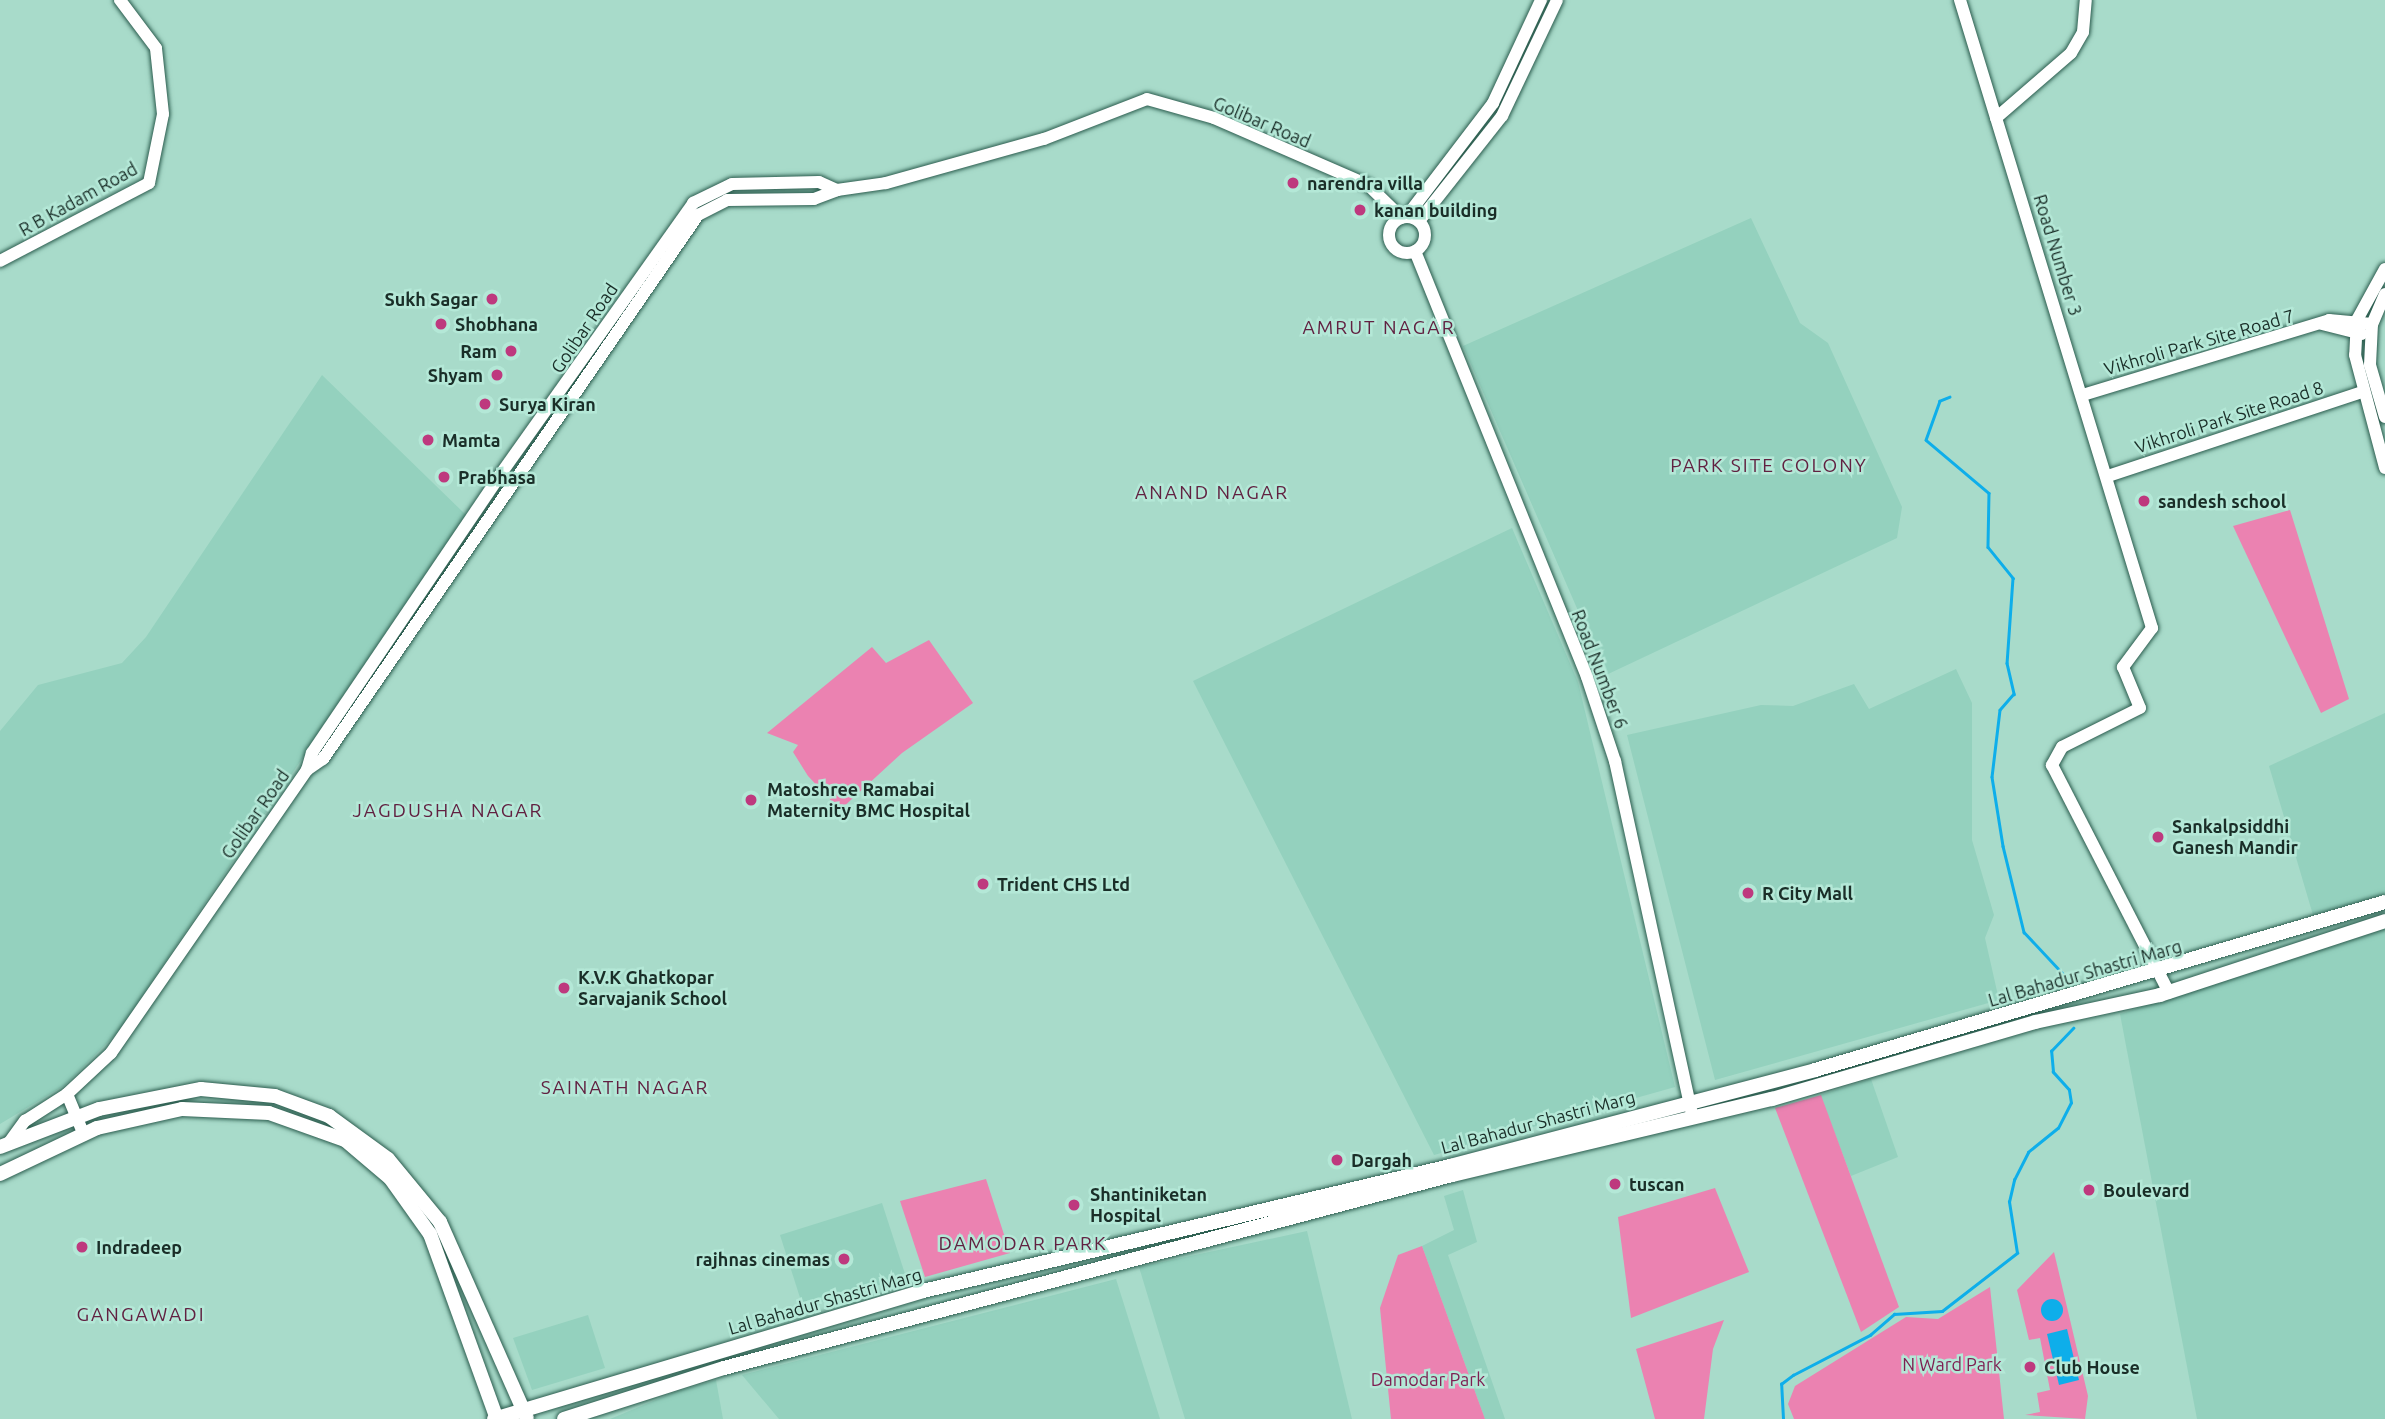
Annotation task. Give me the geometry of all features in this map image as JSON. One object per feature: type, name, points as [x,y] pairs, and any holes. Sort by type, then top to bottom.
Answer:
[{"type":"main road","name":"Lal Bahadur Shastri Marg","points":[[496,1419],[526,1416],[922,1292],[1691,1101],[2162,973],[2385,902]]},
{"type":"main road","points":[[2368,906],[2380,923]]},
{"type":"main road","name":"Lal Bahadur Shastri Marg","points":[[564,1419],[1146,1256],[1693,1118],[2035,1022],[2169,993],[2380,923]]},
{"type":"main road","points":[[4,1145],[76,1117],[145,1096],[201,1088],[309,1106],[388,1159],[423,1198],[458,1258],[526,1416]]},
{"type":"main road","points":[[0,1174],[84,1135],[181,1109],[228,1108],[303,1123],[345,1140],[390,1178],[411,1201],[442,1265],[496,1419]]},
{"type":"main road","points":[[442,1265],[458,1258]]},
{"type":"street","name":"R B Kadam Road","points":[[0,261],[149,183],[163,114],[156,48],[120,0]]},
{"type":"street","points":[[1409,218],[1442,169],[1493,103],[1541,0]]},
{"type":"street","points":[[1409,218],[1425,237],[1415,251],[1403,252],[1390,241],[1393,224],[1409,218],[1454,177],[1521,85],[1558,0]]},
{"type":"street","name":"Road Number 3","points":[[1960,0],[2085,394],[2152,628],[2123,667],[2140,708],[2062,747],[2052,765],[2162,973]]},
{"type":"street","points":[[1996,118],[2071,53],[2083,32],[2086,0]]},
{"type":"street","name":"Golibar Road","points":[[4,1145],[25,1121],[67,1094],[111,1053],[307,770],[313,753],[560,404],[693,202],[712,190],[818,182],[837,190],[886,183],[1044,139],[1147,99],[1214,118],[1368,185],[1409,218]]},
{"type":"street","points":[[1442,169],[1454,177]]},
{"type":"street","name":"Road Number 6","points":[[1415,251],[1599,713],[1693,1118]]},
{"type":"street","points":[[2385,269],[2356,327],[2355,355],[2362,392],[2385,468]]},
{"type":"street","points":[[2385,294],[2372,330],[2370,365],[2385,417]]},
{"type":"street","points":[[2328,327],[2355,355]]},
{"type":"street","name":"Vikhroli Park Site Road 7","points":[[2085,394],[2328,327],[2372,330]]},
{"type":"street","name":"Vikhroli Park Site Road 8","points":[[2108,476],[2362,392]]},
{"type":"street","points":[[2162,973],[2169,993]]},
{"type":"street","points":[[67,1094],[84,1135]]},
{"type":"shaded area","points":[[1751,218],[1800,323],[1828,343],[1902,507],[1897,538],[1606,675],[1463,346]]},
{"type":"shaded area","points":[[322,375],[466,515],[118,1032],[65,1085],[0,1124],[0,731],[38,685],[122,663],[146,637]]},
{"type":"shaded area","points":[[1512,528],[1578,682],[1675,1087],[1434,1155],[1193,681]]},
{"type":"shaded area","name":"R City Mall","points":[[1956,669],[1972,703],[1972,840],[1994,915],[1985,938],[1999,1000],[1715,1080],[1627,735],[1761,705],[1793,706],[1854,684],[1869,709]]},
{"type":"shaded area","points":[[2385,713],[2385,894],[2313,915],[2269,766]]},
{"type":"shaded area","points":[[2385,929],[2385,1419],[2197,1419],[2120,1014]]},
{"type":"shaded area","points":[[1871,1079],[1898,1157],[1851,1176],[1820,1095]]},
{"type":"shaded area","points":[[1463,1190],[1477,1242],[1448,1255],[1505,1419],[1485,1419],[1422,1246],[1454,1230],[1444,1196]]},
{"type":"shaded area","name":"rajhnas cinemas","points":[[882,1203],[906,1277],[803,1307],[780,1235]]},
{"type":"shaded area","points":[[1307,1231],[1352,1419],[1185,1419],[1139,1267]]},
{"type":"shaded area","points":[[1116,1279],[1160,1419],[779,1419],[742,1375]]},
{"type":"shaded area","points":[[588,1315],[605,1368],[532,1390],[513,1338]]},
{"type":"shaded area","points":[[716,1380],[723,1419],[610,1419],[675,1392]]},
{"type":"green space","points":[[2290,510],[2349,699],[2321,713],[2233,526]]},
{"type":"green space","points":[[929,640],[973,703],[902,753],[840,810],[808,776],[793,752],[798,745],[767,733],[872,647],[886,663]]},
{"type":"green space","points":[[1821,1095],[1899,1307],[1861,1332],[1775,1108]]},
{"type":"green space","points":[[986,1179],[1010,1253],[925,1277],[900,1201]]},
{"type":"green space","points":[[1715,1188],[1749,1272],[1631,1318],[1618,1217]]},
{"type":"green space","name":"Damodar Park","points":[[1422,1246],[1485,1419],[1391,1419],[1380,1308],[1398,1255]]},
{"type":"green space","points":[[2054,1252],[2088,1396],[2085,1419],[2025,1415],[2040,1412],[2037,1393],[2050,1390],[2040,1338],[2029,1340],[2017,1290]]},
{"type":"green space","name":"N Ward Park","points":[[1990,1287],[2004,1419],[1794,1419],[1788,1404],[1795,1386],[1906,1317],[1938,1319]]},
{"type":"green space","points":[[1724,1320],[1713,1349],[1704,1419],[1655,1419],[1636,1349]]},
{"type":"water","points":[[2052,1299],[2062,1306],[2063,1310],[2056,1320],[2052,1321],[2042,1314],[2041,1310],[2048,1300]]},
{"type":"water","points":[[2067,1329],[2079,1380],[2059,1385],[2047,1334]]},
{"type":"waterway","points":[[1950,397],[1940,401],[1926,440],[1989,493],[1988,547],[2013,578],[2007,663],[2014,694],[2000,710],[1992,777],[2003,846],[2024,932],[2068,979]]},
{"type":"waterway","points":[[1783,1419],[1781,1384],[1793,1375],[1870,1335],[1894,1314],[1942,1311],[2017,1253],[2009,1202],[2014,1180],[2028,1152],[2058,1128],[2071,1103],[2069,1090],[2053,1072],[2051,1051],[2073,1028]]},
{"type":"place","name":"narendra villa","points":[[1293,183]]},
{"type":"place","name":"kanan building","points":[[1360,210]]},
{"type":"place","name":"Sukh Sagar","points":[[492,299]]},
{"type":"place","name":"Shobhana","points":[[441,324]]},
{"type":"place","name":"Ram","points":[[511,351]]},
{"type":"place","name":"Shyam","points":[[497,375]]},
{"type":"place","name":"Surya Kiran","points":[[485,404]]},
{"type":"place","name":"Mamta","points":[[428,440]]},
{"type":"place","name":"Prabhasa","points":[[444,477]]},
{"type":"place","name":"sandesh school","points":[[2144,501]]},
{"type":"place","name":"Matoshree Ramabai Maternity BMC Hospital","points":[[751,800]]},
{"type":"place","name":"Sankalpsiddhi Ganesh Mandir","points":[[2158,837]]},
{"type":"place","name":"Trident CHS Ltd","points":[[983,884]]},
{"type":"place","name":"R City Mall","points":[[1748,893]]},
{"type":"place","name":"K.V.K Ghatkopar Sarvajanik School","points":[[564,988]]},
{"type":"place","name":"Dargah","points":[[1337,1160]]},
{"type":"place","name":"tuscan","points":[[1615,1184]]},
{"type":"place","name":"Boulevard","points":[[2089,1190]]},
{"type":"place","name":"Shantiniketan Hospital","points":[[1074,1205]]},
{"type":"place","name":"Indradeep","points":[[82,1247]]},
{"type":"place","name":"rajhnas cinemas","points":[[844,1259]]},
{"type":"place","name":"Club House","points":[[2030,1367]]},
{"type":"district","name":"AMRUT NAGAR","points":[[1379,328]]},
{"type":"district","name":"PARK SITE COLONY","points":[[1769,466]]},
{"type":"district","name":"ANAND NAGAR","points":[[1212,493]]},
{"type":"district","name":"JAGDUSHA NAGAR","points":[[448,811]]},
{"type":"district","name":"SAINATH NAGAR","points":[[625,1088]]},
{"type":"district","name":"DAMODAR PARK","points":[[1023,1244]]},
{"type":"district","name":"GANGAWADI","points":[[141,1315]]}]
